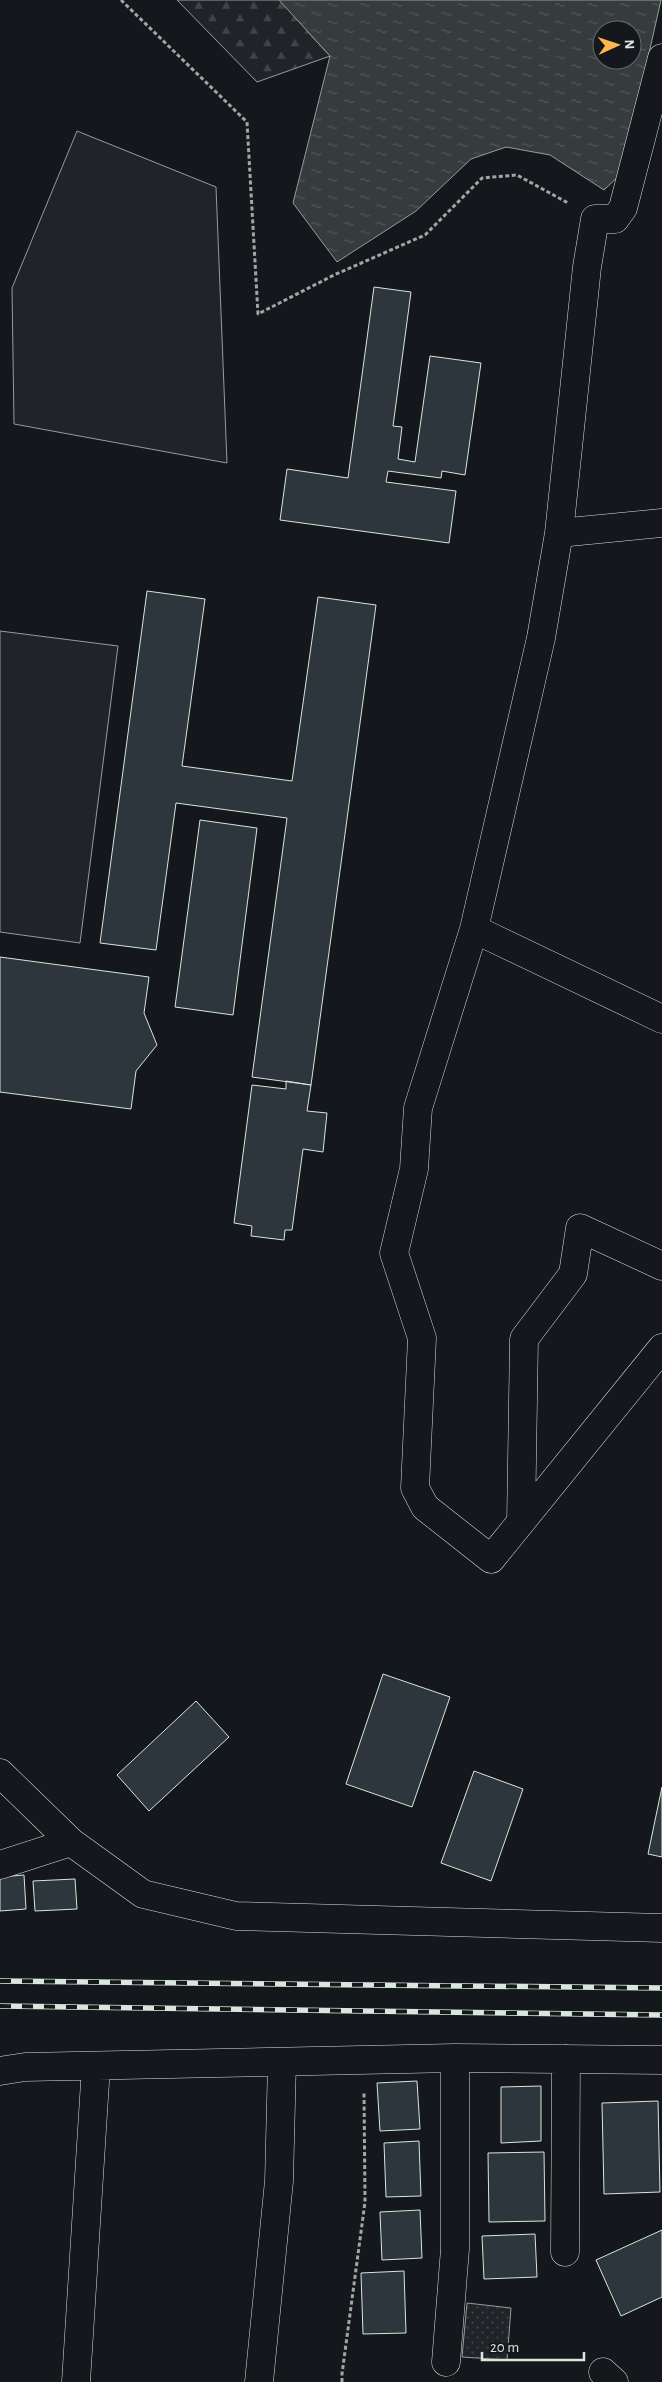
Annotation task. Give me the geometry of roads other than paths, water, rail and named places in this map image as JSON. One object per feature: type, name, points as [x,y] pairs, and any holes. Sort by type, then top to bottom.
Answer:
[{"type":"street","points":[[662,58],[624,208],[616,219],[596,219],[587,267],[559,532],[541,638],[474,929],[418,1108],[414,1169],[394,1253],[422,1338],[415,1488],[425,1507],[491,1559],[662,1348]]},
{"type":"street","points":[[559,532],[662,523]]},
{"type":"street","points":[[474,929],[662,1019]]},
{"type":"street","points":[[521,1522],[524,1339],[573,1274],[580,1228],[662,1266]]},
{"type":"street","points":[[0,1773],[72,1842],[143,1894],[236,1916],[662,1928]]},
{"type":"street","points":[[0,1865],[72,1842]]},
{"type":"street","points":[[446,2362],[455,2249],[455,2058]]},
{"type":"street","points":[[0,2071],[25,2067],[455,2058],[662,2060]]},
{"type":"street","points":[[565,2252],[566,2060]]},
{"type":"street","points":[[259,2382],[280,2181],[282,2063]]},
{"type":"street","points":[[76,2382],[96,2066]]},
{"type":"water","points":[[279,0],[661,0],[622,173],[604,190],[550,155],[506,147],[471,159],[416,211],[337,262],[293,203],[330,56]]},
{"type":"railway","points":[[0,1981],[662,1988]]},
{"type":"railway","points":[[0,2006],[662,2015]]}]
